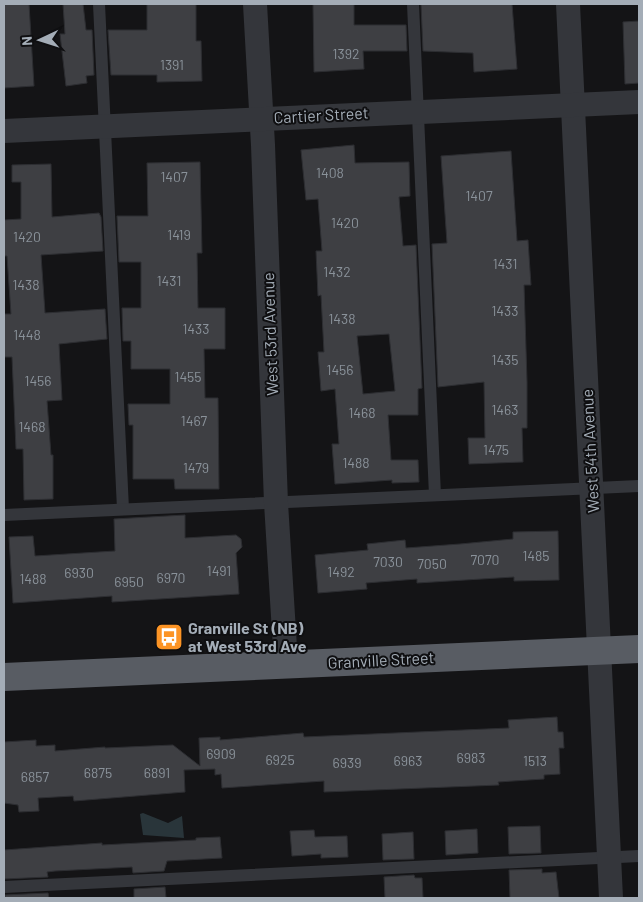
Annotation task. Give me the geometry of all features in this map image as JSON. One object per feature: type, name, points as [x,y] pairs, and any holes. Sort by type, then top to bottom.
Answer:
[{"type":"highway","name":"Granville Street","points":[[4,676],[639,649]]},
{"type":"street","name":"West 53rd Avenue","points":[[255,4],[262,118],[276,503],[286,664]]},
{"type":"street","name":"West 54th Avenue","points":[[568,4],[611,898]]},
{"type":"street","name":"Cartier Street","points":[[4,130],[418,110],[639,102]]},
{"type":"lane","points":[[99,4],[123,510]]},
{"type":"lane","points":[[413,4],[435,495]]},
{"type":"lane","points":[[4,515],[639,486]]},
{"type":"lane","points":[[4,887],[639,856]]},
{"type":"shaded area","points":[[143,813],[168,823],[182,816],[184,838],[143,835],[140,814]]},
{"type":"building","points":[[4,4],[29,4],[34,86],[4,88]]},
{"type":"building","points":[[63,4],[83,4],[86,30],[92,30],[94,75],[86,76],[87,83],[66,86],[60,34],[65,34]]},
{"type":"building","points":[[147,4],[196,4],[196,41],[201,41],[202,81],[157,82],[157,75],[111,75],[108,30],[147,30]]},
{"type":"building","points":[[313,4],[354,4],[354,25],[406,25],[407,51],[363,51],[364,69],[314,72]]},
{"type":"building","points":[[421,4],[512,4],[517,69],[474,72],[473,53],[423,51]]},
{"type":"building","points":[[639,21],[639,83],[625,84],[623,22]]},
{"type":"building","points":[[354,145],[355,163],[409,162],[410,196],[399,197],[403,246],[416,245],[422,388],[418,389],[418,415],[388,415],[391,460],[418,460],[419,482],[392,483],[392,480],[335,484],[332,444],[339,444],[335,389],[321,391],[318,352],[324,352],[321,295],[318,296],[316,251],[322,251],[318,199],[306,200],[301,150]],"holes":[[[389,334],[395,391],[363,394],[357,336]]]},
{"type":"building","points":[[511,151],[517,241],[528,240],[531,285],[524,285],[527,428],[522,428],[523,462],[469,464],[468,438],[485,438],[484,382],[438,387],[432,244],[447,243],[441,156]]},
{"type":"building","points":[[200,162],[202,253],[197,253],[198,308],[225,308],[225,349],[204,349],[205,398],[218,398],[219,489],[175,489],[174,479],[133,479],[133,425],[129,425],[128,404],[170,404],[170,369],[131,369],[131,341],[123,341],[122,308],[141,308],[141,262],[119,262],[117,216],[148,216],[147,163]]},
{"type":"building","points":[[51,164],[52,217],[99,213],[101,217],[103,251],[41,255],[45,313],[105,309],[107,339],[59,344],[62,400],[47,401],[51,455],[53,455],[53,499],[24,500],[23,449],[16,449],[12,357],[4,357],[4,314],[11,314],[7,256],[4,256],[4,220],[21,219],[21,182],[12,182],[12,165]]},
{"type":"building","points":[[185,515],[185,538],[236,535],[241,539],[242,547],[236,553],[239,594],[112,602],[112,596],[13,603],[9,537],[33,536],[35,556],[115,551],[114,519]]},
{"type":"building","points":[[558,531],[559,580],[514,581],[514,577],[417,583],[417,579],[366,583],[367,589],[318,593],[315,555],[368,550],[367,544],[405,540],[406,548],[513,539],[513,532]]},
{"type":"building","points":[[557,717],[558,732],[563,732],[564,748],[559,748],[560,774],[544,775],[544,779],[498,782],[499,785],[324,792],[324,781],[222,788],[221,774],[215,775],[215,769],[184,770],[185,792],[74,801],[73,796],[38,798],[39,811],[19,812],[18,805],[4,803],[4,742],[36,740],[36,746],[55,745],[55,751],[173,745],[200,766],[199,738],[220,737],[220,740],[303,733],[304,737],[509,728],[508,720]]},
{"type":"building","points":[[540,826],[541,853],[509,854],[508,827]]},
{"type":"building","points":[[477,829],[478,853],[446,855],[445,831]]},
{"type":"building","points":[[314,830],[315,837],[347,836],[348,857],[321,858],[321,854],[292,856],[290,831]]},
{"type":"building","points":[[413,832],[414,859],[383,860],[382,834]]},
{"type":"building","points":[[220,837],[222,858],[167,861],[164,871],[133,873],[132,867],[55,871],[47,872],[48,877],[4,879],[4,850],[102,843],[102,845],[196,840],[196,838]]},
{"type":"building","points":[[542,869],[542,873],[556,872],[559,898],[510,898],[509,870]]},
{"type":"building","points":[[414,875],[415,878],[422,878],[423,898],[385,898],[384,877]]},
{"type":"building","points":[[165,887],[166,898],[134,898],[134,889]]},
{"type":"building","points":[[48,893],[49,898],[5,898],[5,895]]},
{"type":"place","name":"Granville St (NB) at West 53rd Ave","points":[[169,637]]}]
